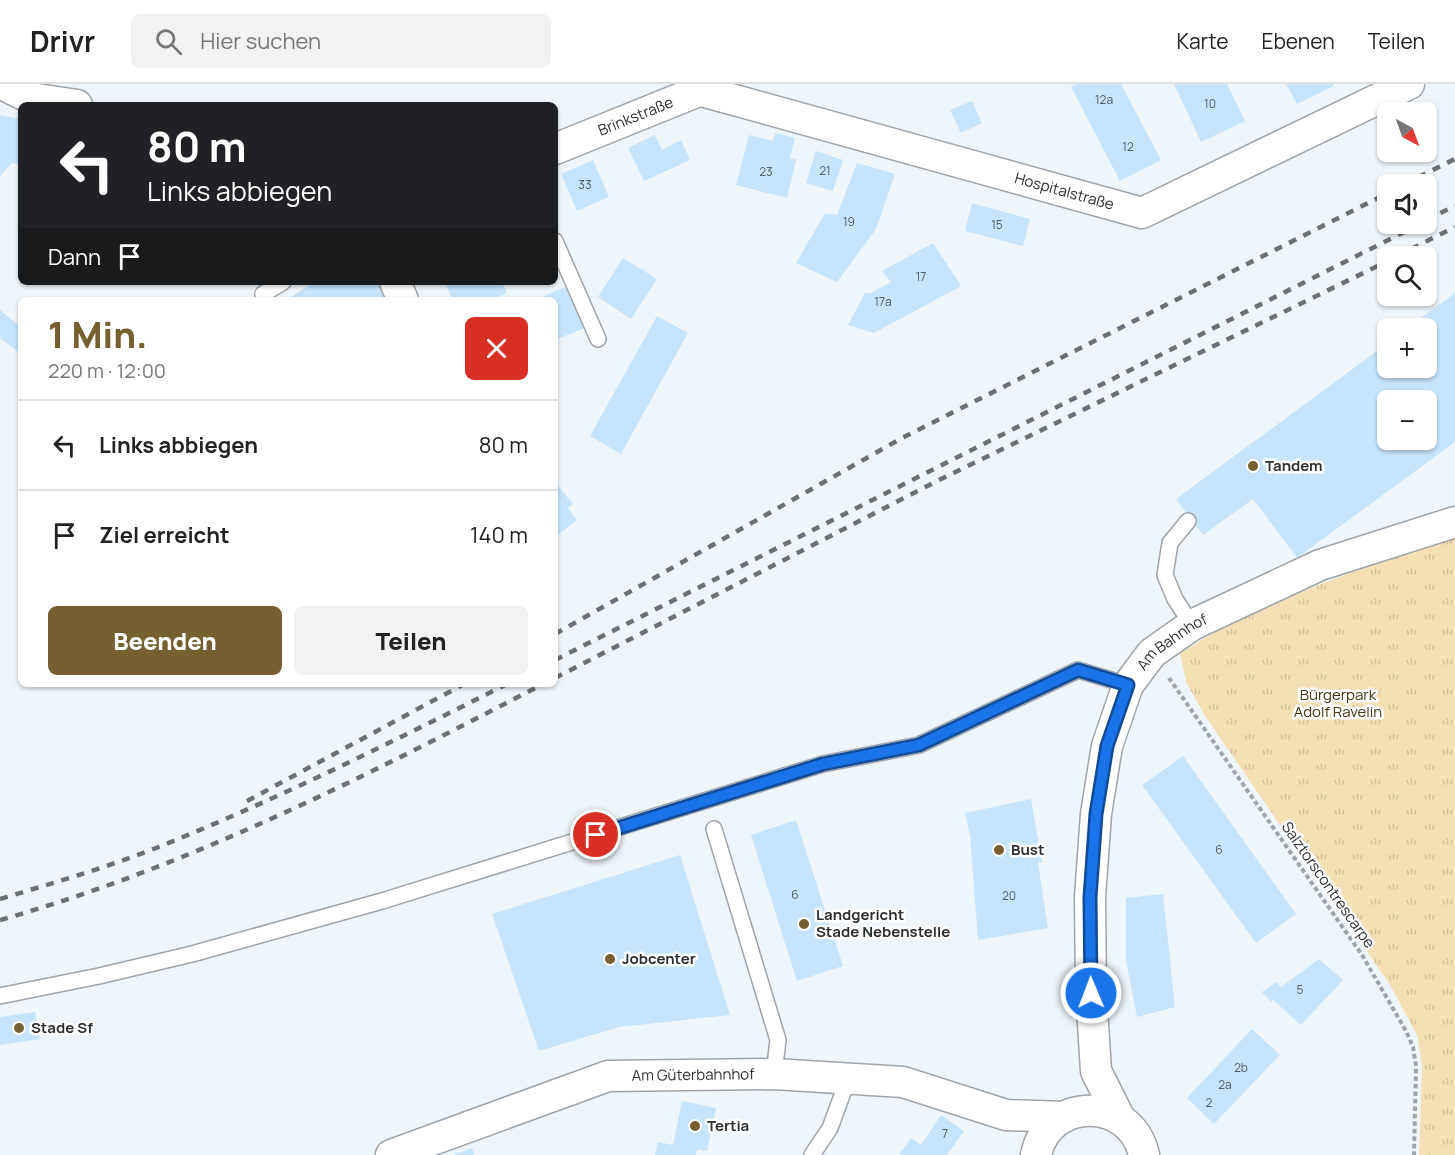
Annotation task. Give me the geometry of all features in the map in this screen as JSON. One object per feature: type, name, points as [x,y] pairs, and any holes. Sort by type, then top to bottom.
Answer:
[{"type":"street","points":[[2,84],[30,98],[57,102]]},
{"type":"street","name":"Hospitalstraße","points":[[706,86],[1142,213],[1409,84]]},
{"type":"street","name":"Brinkstraße","points":[[558,148],[706,86]]},
{"type":"street","name":"Am Bahnhof","points":[[1144,1155],[1133,1131],[1120,1119],[1096,1071],[1091,993],[1090,897],[1096,814],[1107,746],[1128,685],[1152,653],[1192,625],[1320,565],[1455,522]]},
{"type":"street","name":"Am Bahnhof","points":[[1072,1114],[1096,1071]]},
{"type":"street","name":"Am Güterbahnhof","points":[[391,1155],[608,1076],[774,1074],[903,1082],[1006,1115],[1072,1114],[1097,1111],[1120,1119]]},
{"type":"street","points":[[1036,1155],[1044,1135],[1052,1125],[1072,1114]]},
{"type":"street","points":[[1006,1115],[1028,1155]]},
{"type":"lane","points":[[558,248],[598,339]]},
{"type":"lane","points":[[264,297],[263,294],[278,285]]},
{"type":"lane","points":[[1188,521],[1170,543],[1165,575],[1192,625]]},
{"type":"lane","points":[[0,996],[99,976],[203,951],[405,894],[823,764],[919,745],[1078,670],[1128,685]]},
{"type":"lane","points":[[714,829],[778,1040],[774,1074]]},
{"type":"lane","points":[[812,1155],[830,1128],[848,1078]]},
{"type":"path","name":"Salztorscontrescarpe","points":[[1152,653],[1362,955],[1394,1008],[1413,1047],[1416,1066],[1414,1155]]},
{"type":"green space","name":"Bürgerpark Adolf Ravelin","points":[[1455,532],[1455,1155],[1419,1155],[1422,1066],[1417,1035],[1390,985],[1205,716],[1186,682],[1180,653],[1249,612]]},
{"type":"building","points":[[1077,84],[1121,84],[1161,160],[1120,181],[1071,87]]},
{"type":"building","points":[[1174,84],[1227,84],[1245,121],[1201,142]]},
{"type":"building","points":[[1286,84],[1333,84],[1334,86],[1297,104]]},
{"type":"building","points":[[972,101],[982,123],[961,133],[950,110]]},
{"type":"building","points":[[0,115],[18,118],[18,164],[12,163],[0,176]]},
{"type":"building","points":[[775,133],[795,138],[790,158],[796,160],[787,198],[736,185],[749,135],[773,141]]},
{"type":"building","points":[[655,135],[662,150],[681,140],[690,160],[644,181],[628,148]]},
{"type":"building","points":[[816,151],[843,160],[833,191],[806,183]]},
{"type":"building","points":[[593,160],[609,197],[577,211],[561,174]]},
{"type":"building","points":[[857,163],[895,174],[876,229],[837,282],[796,263],[825,213],[837,215]]},
{"type":"building","points":[[972,203],[1030,219],[1023,246],[965,231]]},
{"type":"building","points":[[933,243],[961,286],[874,333],[848,325],[865,293],[871,293],[891,282],[882,271]]},
{"type":"building","points":[[623,258],[657,279],[631,319],[598,297]]},
{"type":"building","points":[[309,285],[383,285],[391,297],[291,297]]},
{"type":"building","points":[[446,285],[503,285],[507,293],[497,297],[452,297]]},
{"type":"building","points":[[567,286],[585,328],[558,339],[558,297],[542,297]]},
{"type":"building","points":[[1455,293],[1455,442],[1297,558],[1253,499],[1203,535],[1176,499],[1377,351],[1377,378],[1437,378],[1437,318],[1421,318]]},
{"type":"building","points":[[0,310],[18,325],[18,352],[0,338]]},
{"type":"building","points":[[657,316],[688,333],[621,454],[590,436]]},
{"type":"building","points":[[558,486],[573,504],[568,508],[577,520],[558,535]]},
{"type":"building","points":[[1183,756],[1296,914],[1256,943],[1142,785]]},
{"type":"building","points":[[1031,799],[1042,862],[1038,863],[1048,928],[978,940],[970,835],[965,813]]},
{"type":"building","points":[[796,820],[843,966],[797,981],[751,835]]},
{"type":"building","name":"Jobcenter","points":[[680,855],[730,1015],[619,1027],[539,1051],[492,914]]},
{"type":"building","points":[[1163,894],[1175,1007],[1137,1017],[1126,961],[1126,898]]},
{"type":"building","points":[[1319,959],[1343,980],[1301,1025],[1273,1000],[1271,1002],[1262,992],[1276,982],[1281,987]]},
{"type":"building","name":"Stade Sf","points":[[35,1012],[40,1039],[0,1045],[0,1017]]},
{"type":"building","points":[[1252,1029],[1280,1055],[1214,1124],[1187,1098]]},
{"type":"building","name":"Tertia","points":[[682,1101],[716,1108],[707,1151],[697,1149],[696,1155],[655,1155],[658,1142],[673,1145]]},
{"type":"building","points":[[941,1115],[964,1131],[947,1155],[899,1155],[911,1138],[921,1145]]},
{"type":"building","points":[[472,1148],[474,1155],[453,1155]]},
{"type":"railway","points":[[1424,174],[1455,159]]},
{"type":"railway","points":[[558,632],[902,438],[1377,199]]},
{"type":"railway","points":[[1437,215],[1455,206]]},
{"type":"railway","points":[[1417,246],[1455,227]]},
{"type":"railway","points":[[558,658],[1400,234]]},
{"type":"railway","points":[[558,676],[935,482],[1377,266]]},
{"type":"railway","points":[[247,801],[458,687]]},
{"type":"railway","points":[[0,899],[118,862],[201,830],[333,770],[501,687]]},
{"type":"railway","points":[[0,920],[71,898],[210,846],[411,752],[537,687]]},
{"type":"place","name":"Tandem","points":[[1253,466]]},
{"type":"place","name":"Bust","points":[[999,850]]},
{"type":"place","name":"Landgericht Stade Nebenstelle","points":[[804,924]]},
{"type":"place","name":"Jobcenter","points":[[610,959]]},
{"type":"place","name":"Stade Sf","points":[[19,1028]]},
{"type":"place","name":"Tertia","points":[[695,1126]]},
{"type":"route","points":[[596,835],[823,764],[919,745],[1078,670],[1128,685],[1107,746],[1096,814],[1090,897],[1091,993]]}]
